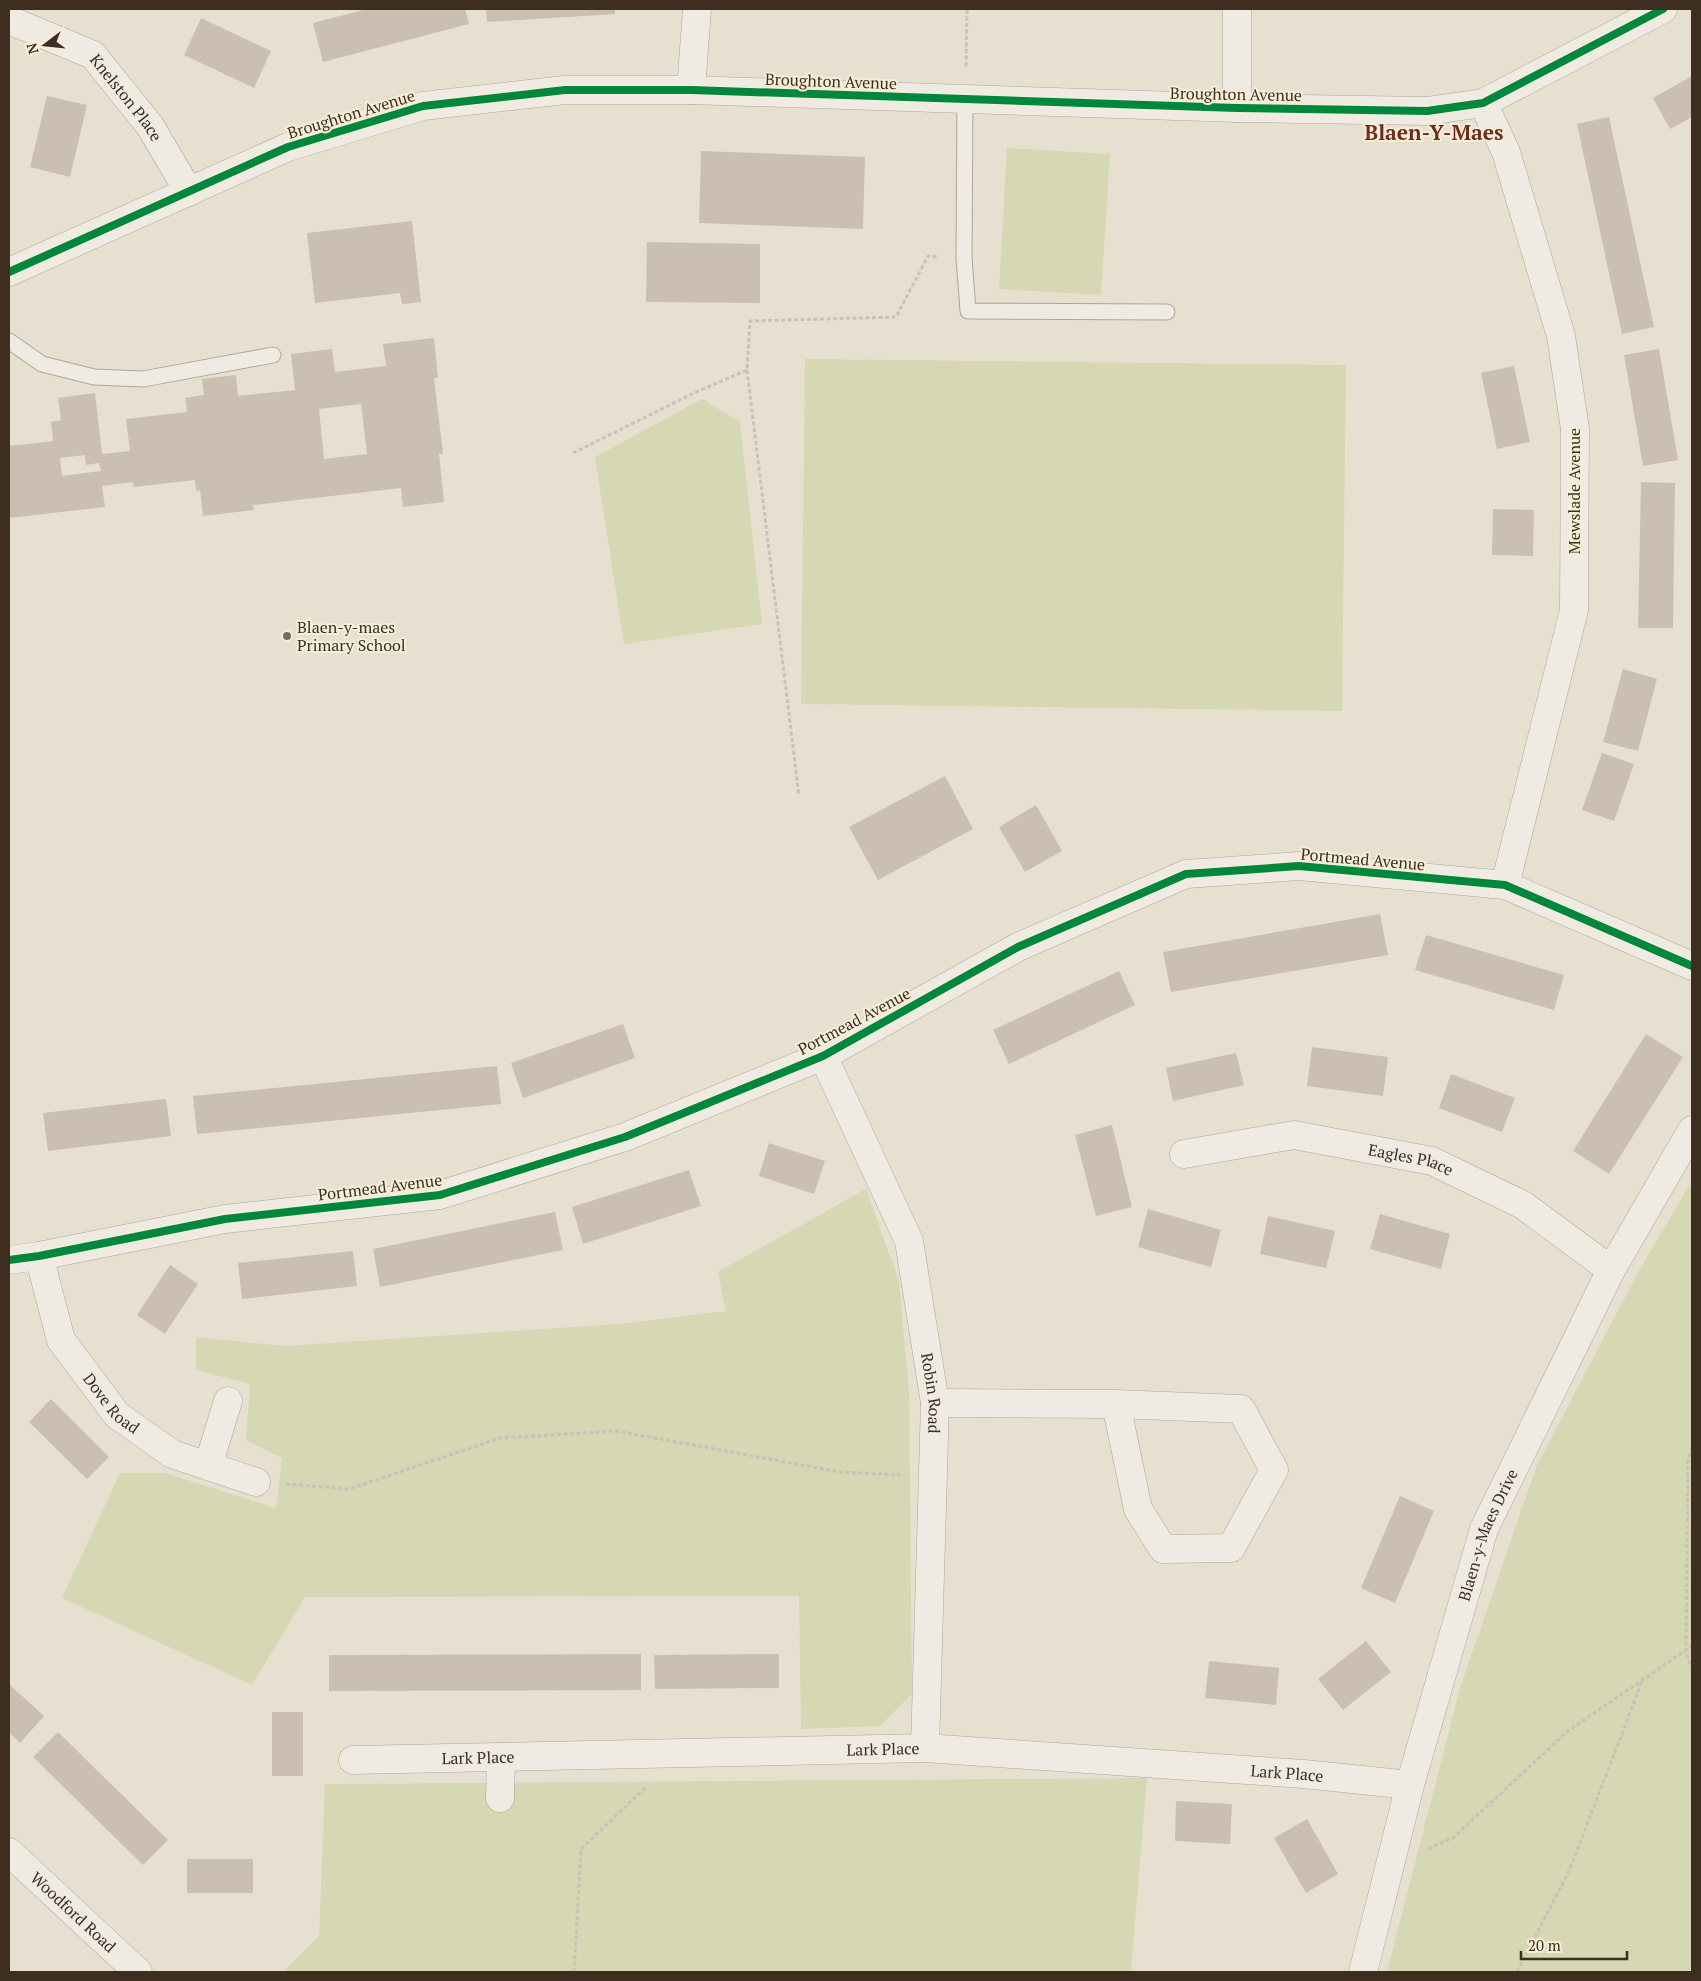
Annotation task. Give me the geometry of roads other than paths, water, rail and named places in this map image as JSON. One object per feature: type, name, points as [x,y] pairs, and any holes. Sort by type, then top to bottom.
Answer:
[{"type":"street","points":[[691,90],[697,9]]},
{"type":"street","points":[[1237,9],[1237,108]]},
{"type":"street","name":"Broughton Avenue","points":[[9,272],[288,147],[423,106],[565,90],[691,90],[1237,108],[1427,111],[1483,103],[1663,9]]},
{"type":"street","name":"Knelston Place","points":[[9,20],[93,55],[150,126],[189,192]]},
{"type":"street","name":"Mewslade Avenue","points":[[1483,103],[1506,152],[1560,336],[1575,429],[1574,610],[1505,885]]},
{"type":"street","name":"Portmead Avenue","points":[[9,1260],[39,1256],[225,1219],[440,1194],[625,1137],[823,1056],[1018,946],[1186,874],[1298,866],[1505,885],[1692,966]]},
{"type":"street","name":"Robin Road","points":[[823,1056],[909,1241],[935,1403],[925,1748]]},
{"type":"street","name":"Blaen-y-Maes Drive","points":[[1363,1972],[1410,1785],[1484,1529],[1611,1270],[1692,1130]]},
{"type":"street","name":"Eagles Place","points":[[1184,1154],[1294,1135],[1432,1161],[1523,1205],[1611,1270]]},
{"type":"street","name":"Dove Road","points":[[39,1256],[61,1340],[118,1414],[172,1454],[256,1482]]},
{"type":"street","points":[[208,1466],[228,1401]]},
{"type":"street","points":[[935,1403],[1116,1404],[1241,1409],[1274,1470],[1231,1548],[1163,1549],[1138,1509],[1116,1404]]},
{"type":"street","name":"Lark Place","points":[[354,1760],[925,1748],[1304,1774],[1410,1785]]},
{"type":"street","points":[[500,1798],[501,1757]]},
{"type":"street","name":"Woodford Road","points":[[9,1852],[138,1972]]},
{"type":"lane","points":[[965,100],[964,258],[968,311],[1168,312]]},
{"type":"lane","points":[[9,341],[42,364],[94,377],[142,379],[273,355]]},
{"type":"place","name":"Blaen-y-maes Primary School","points":[[287,636]]},
{"type":"district","name":"Blaen-Y-Maes","points":[[1434,133]]}]
